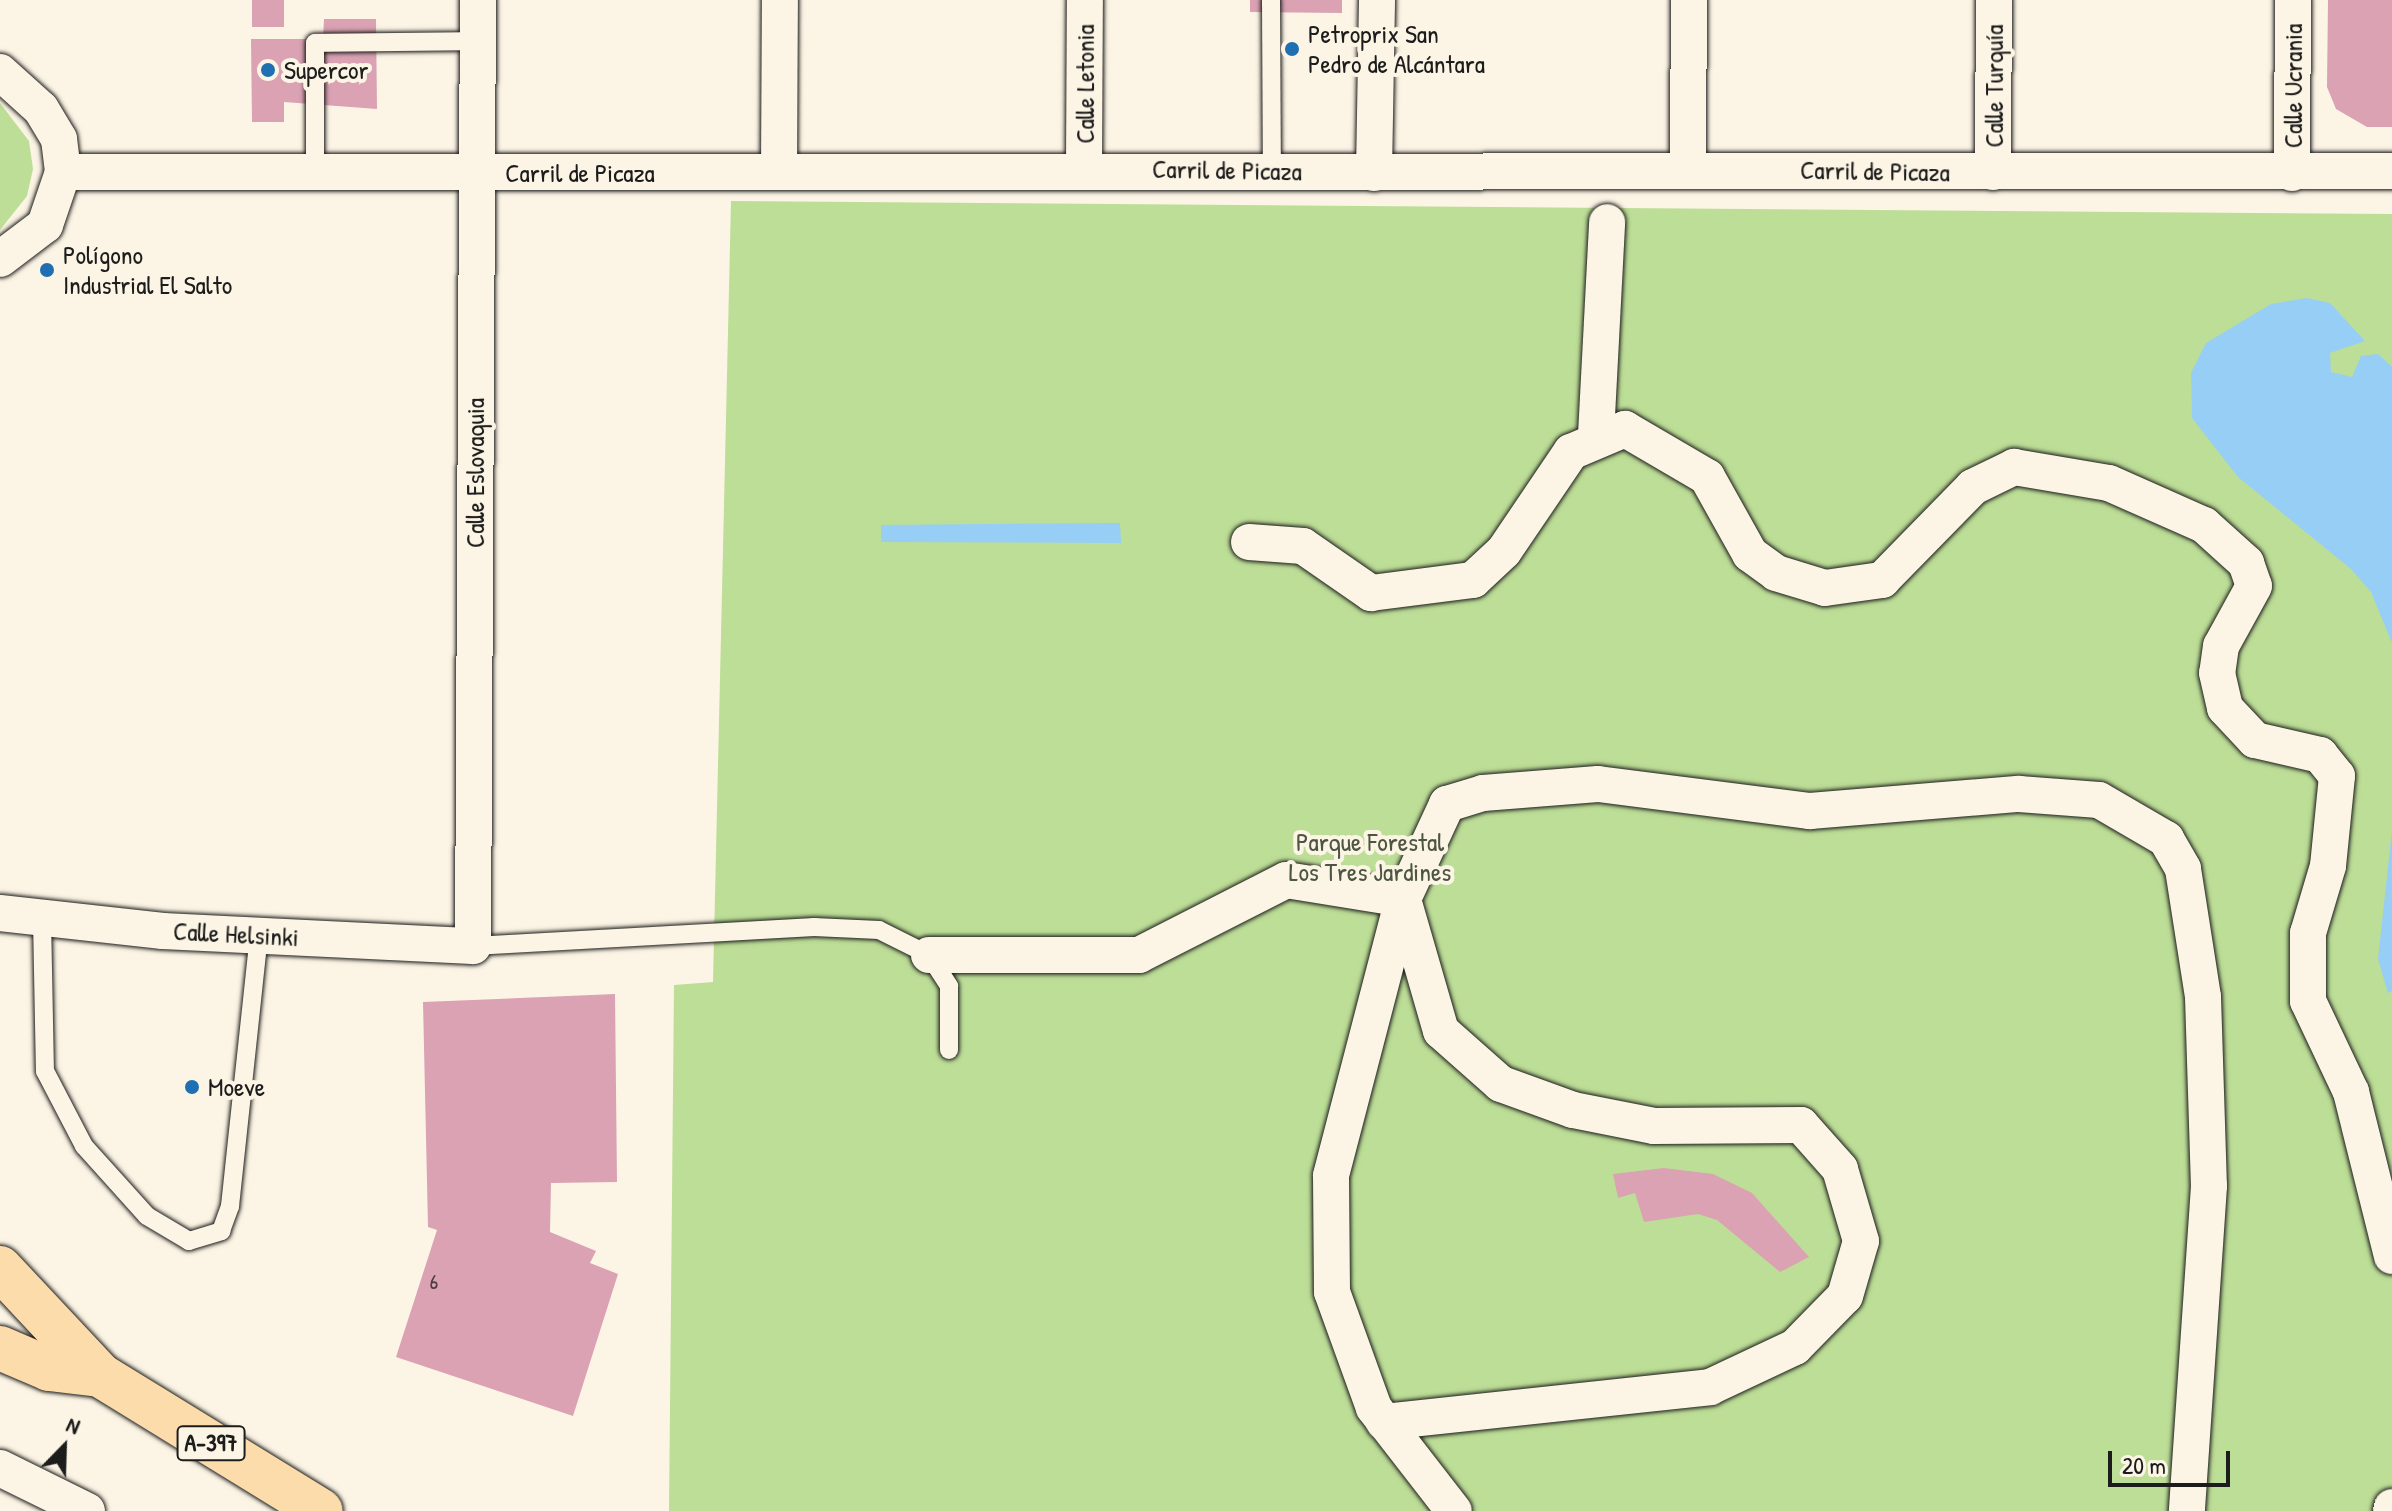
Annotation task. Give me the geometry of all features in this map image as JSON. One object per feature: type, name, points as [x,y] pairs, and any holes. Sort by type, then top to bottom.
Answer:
[{"type":"main road","name":"A-397","points":[[0,1268],[100,1375],[321,1511]]},
{"type":"main road","name":"A-397","points":[[0,1348],[49,1369],[100,1375]]},
{"type":"street","name":"Calle Eslovaquia","points":[[473,946],[478,0]]},
{"type":"street","points":[[779,172],[780,0]]},
{"type":"street","name":"Calle Letonia","points":[[1084,168],[1085,0]]},
{"type":"street","points":[[1374,173],[1377,0]]},
{"type":"street","points":[[1688,169],[1689,0]]},
{"type":"street","name":"Calle Turquía","points":[[1993,172],[1994,0]]},
{"type":"street","name":"Calle Ucrania","points":[[2292,173],[2293,0]]},
{"type":"street","points":[[0,72],[41,109],[59,139],[63,172],[45,225],[0,259]]},
{"type":"street","name":"Carril de Picaza","points":[[63,172],[315,176],[1084,168],[1374,173],[1688,169],[2392,171]]},
{"type":"street","points":[[1596,435],[1607,222]]},
{"type":"street","points":[[1249,542],[1303,546],[1371,593],[1473,580],[1504,551],[1571,452],[1596,435],[1625,429],[1684,457],[1707,477],[1750,554],[1776,573],[1825,588],[1882,580],[1973,487],[2014,467],[2077,473],[2173,508],[2246,563],[2255,592],[2221,646],[2219,688],[2231,718],[2255,740],[2320,755],[2337,776],[2328,866],[2308,933],[2308,1001],[2351,1092],[2392,1256]]},
{"type":"street","points":[[1454,1511],[1384,1422],[1332,1292],[1328,1234],[1331,1176],[1403,899],[1447,804],[1483,793],[1570,786],[1643,785],[1810,811],[2019,794],[2099,800],[2166,839],[2183,869],[2204,1013],[2209,1186],[2187,1511]]},
{"type":"street","points":[[929,955],[1139,955],[1286,880],[1403,899]]},
{"type":"street","points":[[1384,1422],[1710,1387],[1795,1347],[1845,1296],[1861,1241],[1840,1169],[1801,1125],[1654,1126],[1573,1110],[1501,1084],[1441,1031],[1403,899]]},
{"type":"street","name":"Calle Helsinki","points":[[0,913],[259,936],[473,946]]},
{"type":"street","points":[[0,1468],[87,1511]]},
{"type":"lane","points":[[1271,0],[1272,171]]},
{"type":"lane","points":[[315,176],[315,43],[478,41]]},
{"type":"lane","points":[[42,918],[45,1071],[84,1146],[147,1216],[189,1241],[221,1231],[230,1206],[259,936]]},
{"type":"lane","points":[[473,946],[814,927],[902,936],[929,955],[949,986],[949,1050]]},
{"type":"green space","points":[[0,103],[29,141],[33,169],[27,196],[0,230]]},
{"type":"green space","name":"Parque Forestal Los Tres Jardines","points":[[731,201],[2392,214],[2392,1511],[669,1511],[674,985],[713,982]]},
{"type":"water","points":[[2307,298],[2330,303],[2365,341],[2330,353],[2331,372],[2352,377],[2361,356],[2378,354],[2392,367],[2392,643],[2371,592],[2351,569],[2238,477],[2192,418],[2191,373],[2206,343],[2271,304]]},
{"type":"water","points":[[1120,523],[1121,543],[881,542],[881,525]]},
{"type":"water","points":[[2392,830],[2392,991],[2388,993],[2378,959]]},
{"type":"building","points":[[252,0],[284,0],[284,27],[252,27]]},
{"type":"building","points":[[1250,0],[1342,0],[1342,13],[1250,12]]},
{"type":"building","points":[[2328,0],[2392,0],[2392,127],[2367,127],[2336,109],[2327,87]]},
{"type":"building","points":[[324,19],[376,19],[377,109],[284,102],[284,122],[252,122],[251,39],[323,39]]},
{"type":"building","points":[[615,994],[617,1182],[551,1183],[550,1232],[596,1251],[590,1263],[618,1274],[573,1416],[396,1357],[437,1230],[428,1227],[423,1002]]},
{"type":"building","points":[[1664,1168],[1713,1174],[1752,1193],[1809,1257],[1780,1272],[1717,1220],[1698,1214],[1644,1222],[1635,1193],[1618,1198],[1613,1174]]},
{"type":"place","name":"Petroprix San Pedro de Alcántara","points":[[1292,49]]},
{"type":"place","name":"Supercor","points":[[268,70]]},
{"type":"place","name":"Polígono Industrial El Salto","points":[[47,270]]},
{"type":"place","name":"Moeve","points":[[192,1087]]}]
